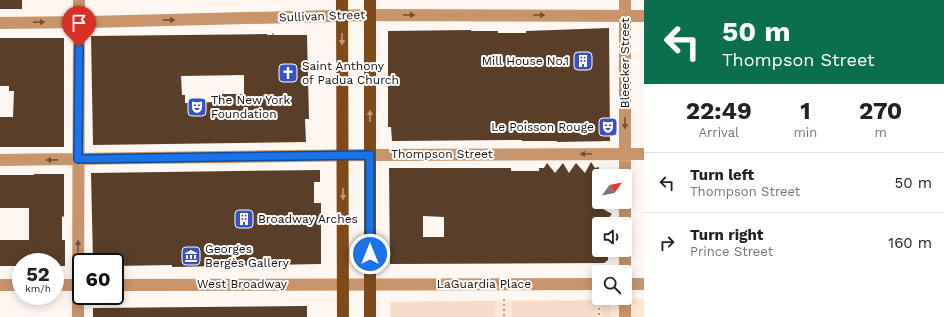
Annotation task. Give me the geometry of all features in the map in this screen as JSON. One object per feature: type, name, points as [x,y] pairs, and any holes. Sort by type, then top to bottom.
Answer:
[{"type":"main road","points":[[342,0],[343,317]]},
{"type":"main road","points":[[370,0],[370,317]]},
{"type":"street","points":[[79,0],[78,159],[79,253]]},
{"type":"street","name":"Bleecker Street","points":[[625,0],[625,265]]},
{"type":"street","name":"Sullivan Street","points":[[0,23],[343,15],[644,16]]},
{"type":"street","name":"Thompson Street","points":[[0,160],[343,155],[644,154]]},
{"type":"street","name":"West Broadway","points":[[124,285],[370,284]]},
{"type":"street","name":"LaGuardia Place","points":[[370,284],[592,284]]},
{"type":"street","points":[[632,284],[644,284]]},
{"type":"street","points":[[0,285],[12,285]]},
{"type":"street","points":[[78,317],[79,305]]},
{"type":"street","name":"Bleecker Street","points":[[625,305],[625,317]]},
{"type":"path","points":[[273,30],[273,35]]},
{"type":"path","points":[[504,299],[504,317]]},
{"type":"path","points":[[599,305],[599,317]]},
{"type":"shaded area","points":[[632,299],[644,299],[644,317],[390,317],[390,302],[592,300],[592,305],[632,305]]},
{"type":"shaded area","points":[[495,301],[495,317],[391,317],[391,302]]},
{"type":"shaded area","points":[[512,301],[592,301],[592,305],[596,305],[596,317],[512,317]]},
{"type":"shaded area","points":[[602,305],[611,305],[611,317],[602,317]]},
{"type":"building","points":[[0,0],[22,0],[22,9],[0,9]]},
{"type":"building","points":[[609,28],[610,141],[392,141],[391,127],[388,127],[388,31],[471,30],[498,31],[498,33],[526,33],[526,31]]},
{"type":"building","points":[[307,35],[309,119],[305,119],[306,142],[93,145],[91,36]],"holes":[[[244,75],[244,94],[219,94],[219,102],[185,103],[185,95],[182,95],[181,76]]]},
{"type":"building","points":[[0,38],[64,38],[64,147],[0,147],[0,117],[13,117],[14,91],[9,91],[9,86],[0,86]]},
{"type":"building","points":[[591,162],[595,168],[599,167],[599,169],[592,169],[592,209],[603,209],[612,214],[609,217],[592,217],[592,257],[608,257],[608,260],[604,263],[390,264],[389,168],[511,168],[511,171],[539,171],[539,168],[544,168],[547,163],[555,173],[563,163],[569,173],[576,163],[585,173]],"holes":[[[423,216],[444,217],[444,237],[423,237]]]},
{"type":"building","points":[[320,170],[320,182],[314,182],[314,203],[321,203],[321,264],[172,267],[172,265],[124,266],[124,253],[93,253],[91,173]]},
{"type":"building","points":[[64,174],[64,217],[62,216],[62,240],[65,240],[65,266],[64,253],[12,253],[12,266],[0,266],[0,240],[29,240],[29,208],[0,208],[0,175]]},
{"type":"building","points":[[307,306],[307,317],[93,317],[93,308]]},
{"type":"place","name":"Mill House No.1","points":[[583,61]]},
{"type":"place","name":"Saint Anthony of Padua Church","points":[[288,73]]},
{"type":"place","name":"The New York Foundation","points":[[197,107]]},
{"type":"place","name":"Le Poisson Rouge","points":[[608,127]]},
{"type":"place","name":"Broadway Arches","points":[[244,219]]},
{"type":"place","name":"Georges Bergès Gallery","points":[[191,256]]},
{"type":"route","points":[[79,47],[78,159],[370,155],[370,254]]}]
